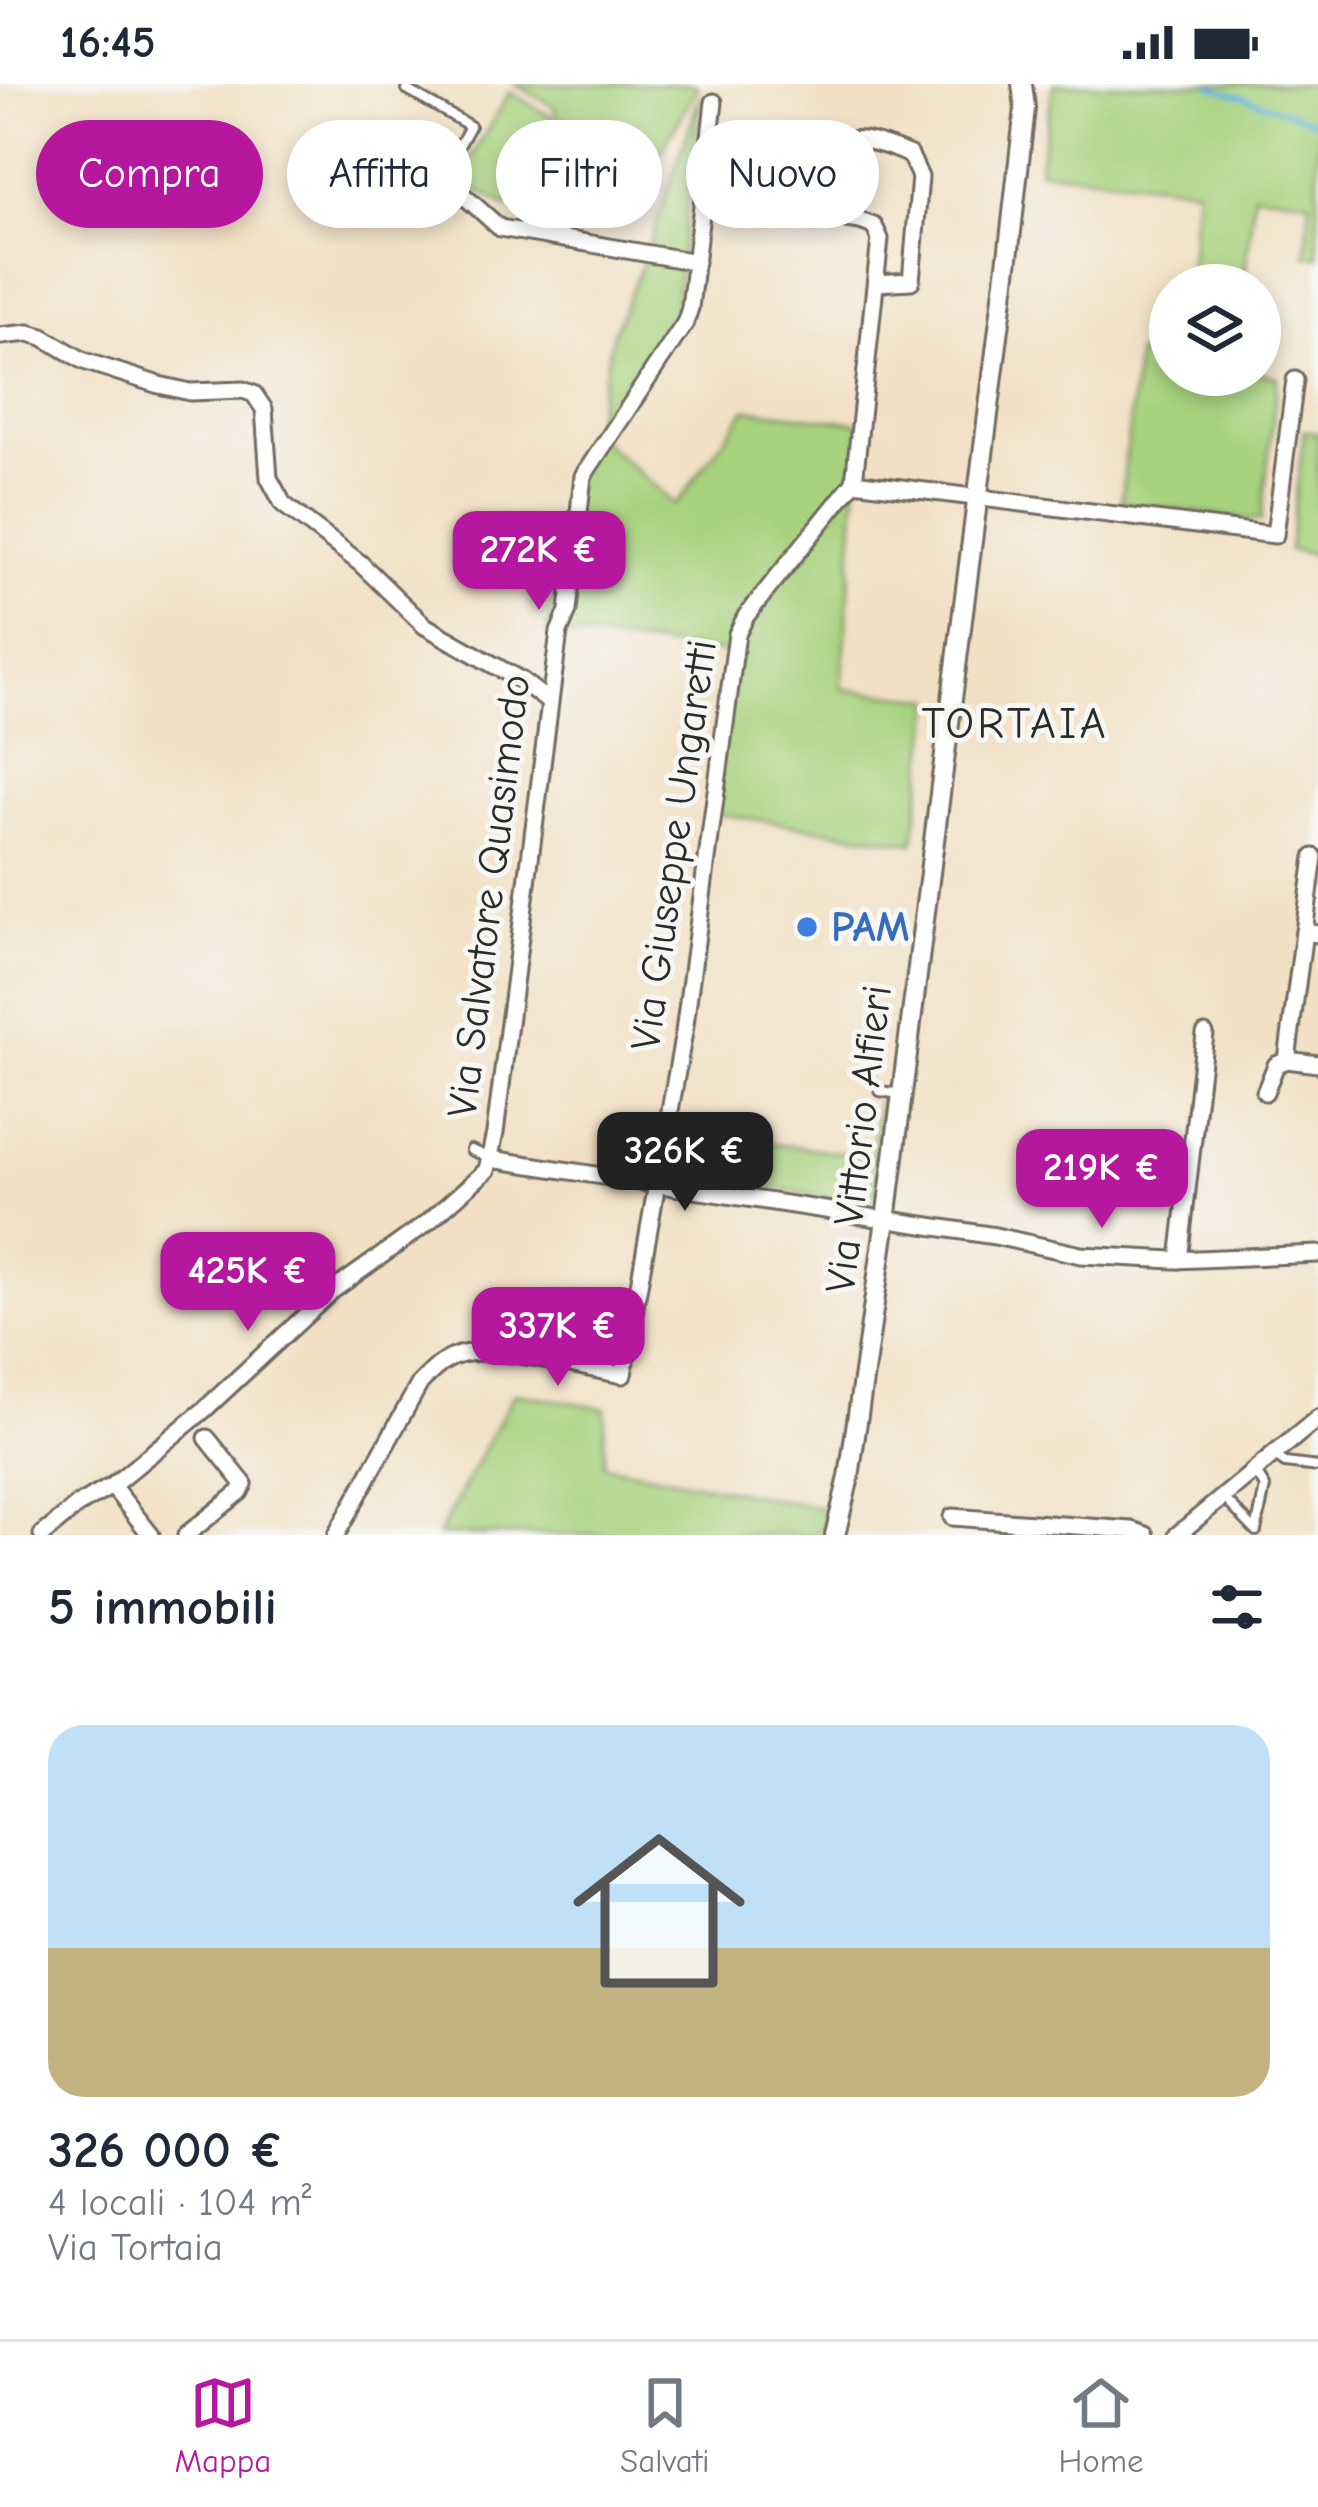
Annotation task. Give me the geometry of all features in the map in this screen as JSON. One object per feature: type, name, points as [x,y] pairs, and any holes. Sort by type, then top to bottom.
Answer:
[{"type":"street","name":"Via Vittorio Alfieri","points":[[835,1535],[849,1477],[886,1220],[979,497],[1025,108],[1022,84]]},
{"type":"street","name":"Via Vittorio Alfieri","points":[[1025,108],[1037,84]]},
{"type":"street","name":"Via Salvatore Quasimodo","points":[[712,120],[714,102]]},
{"type":"street","points":[[876,283],[911,281],[920,177],[910,155],[879,142]]},
{"type":"street","points":[[472,203],[500,228],[696,262]]},
{"type":"street","name":"Via Salvatore Quasimodo","points":[[491,1159],[583,476],[685,323],[701,228]]},
{"type":"street","points":[[875,228],[880,239],[854,482],[1276,535],[1295,380]]},
{"type":"street","points":[[0,336],[28,333],[99,367],[158,386],[254,394],[264,409],[269,478],[283,504],[360,562],[425,626],[522,681],[549,702]]},
{"type":"street","name":"Via Giuseppe Ungaretti","points":[[336,1535],[420,1383],[440,1363],[463,1353],[490,1352],[623,1375],[683,1066],[737,634],[746,616],[854,482]]},
{"type":"street","points":[[1287,1060],[1311,933],[1313,857]]},
{"type":"street","points":[[1179,1260],[1205,1034]]},
{"type":"street","points":[[1264,1092],[1276,1065],[1287,1060],[1318,1064]]},
{"type":"street","points":[[42,1535],[78,1505],[112,1486],[204,1410],[332,1291],[427,1223],[487,1170],[491,1159],[995,1236],[1081,1256],[1179,1260],[1318,1254]]},
{"type":"street","points":[[1177,1535],[1318,1418]]},
{"type":"street","points":[[186,1535],[244,1484],[207,1438]]},
{"type":"street","points":[[112,1486],[151,1535]]},
{"type":"street","points":[[952,1517],[1132,1530],[1146,1535]]},
{"type":"lane","points":[[407,90],[460,120]]},
{"type":"lane","points":[[880,1091],[901,1094]]},
{"type":"lane","points":[[471,1150],[491,1159]]},
{"type":"lane","points":[[1273,1455],[1301,1467],[1318,1467]]},
{"type":"lane","points":[[1254,1470],[1265,1487],[1258,1533]]},
{"type":"lane","points":[[1223,1497],[1258,1533]]},
{"type":"green space","points":[[515,84],[698,87],[662,150],[662,120],[566,120],[554,113],[556,108]]},
{"type":"green space","points":[[1054,84],[1318,84],[1318,257],[1306,255],[1310,200],[1254,193],[1246,264],[1190,264],[1197,188],[1038,170]]},
{"type":"green space","points":[[509,92],[557,120],[496,120],[496,201],[472,187],[472,156]]},
{"type":"green space","points":[[686,137],[686,216],[674,314],[592,432],[613,333],[655,228],[662,228],[662,207]]},
{"type":"green space","points":[[1137,353],[1149,354],[1149,396],[1276,396],[1261,521],[1121,502]]},
{"type":"green space","points":[[746,409],[861,423],[842,689],[933,699],[914,843],[712,813],[733,653],[547,634],[568,467],[592,432],[676,505]]},
{"type":"green space","points":[[1304,431],[1318,433],[1318,555],[1289,550]]},
{"type":"green space","points":[[879,1098],[888,1099],[876,1193],[864,1204],[692,1178],[677,1164],[683,1132],[872,1156]]},
{"type":"green space","points":[[514,1393],[605,1408],[604,1465],[831,1510],[817,1535],[438,1535]]},
{"type":"waterway","points":[[1210,86],[1318,122]]},
{"type":"place","name":"PAM","points":[[807,927]]},
{"type":"district","name":"TORTAIA","points":[[1015,723]]}]
